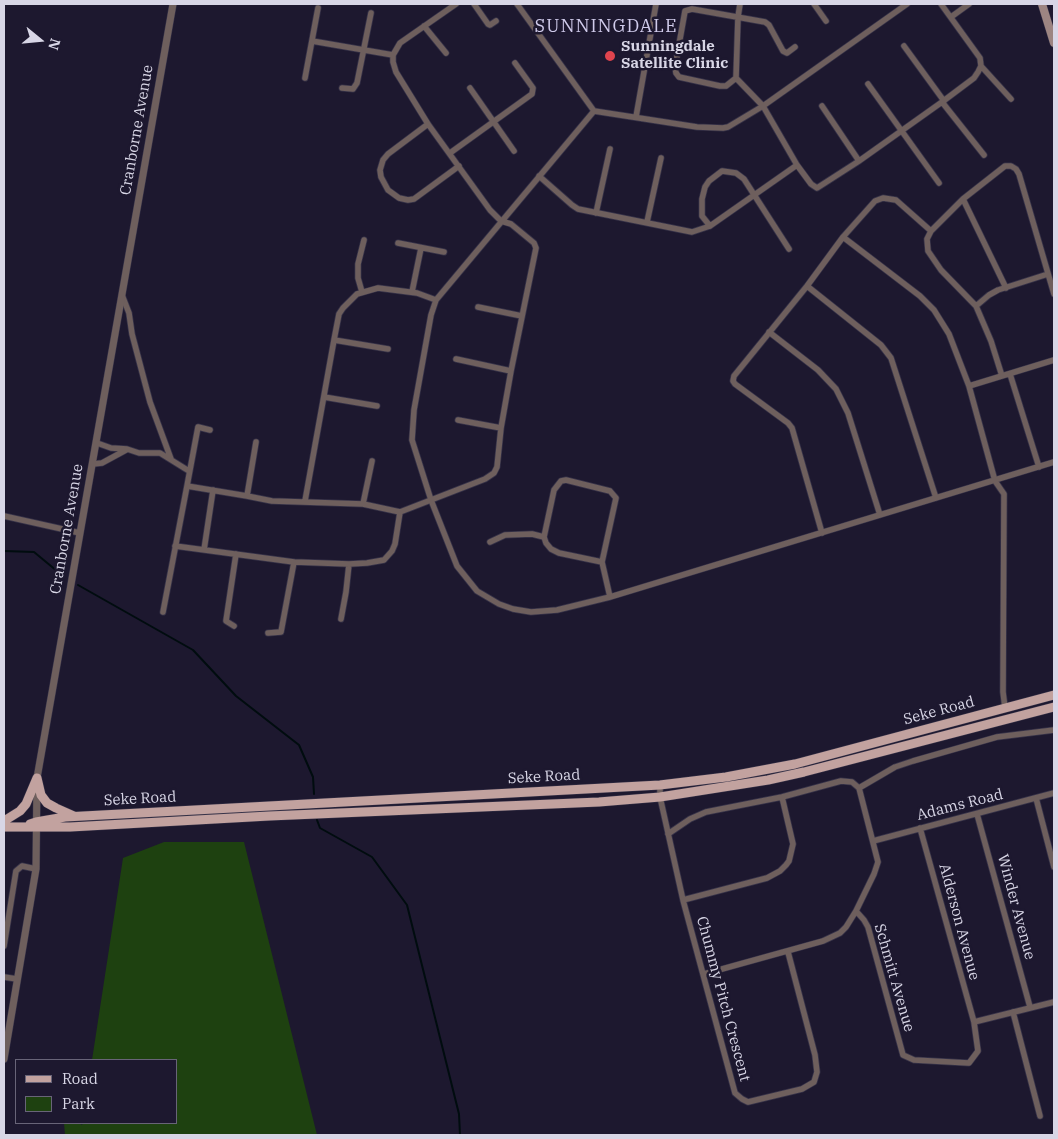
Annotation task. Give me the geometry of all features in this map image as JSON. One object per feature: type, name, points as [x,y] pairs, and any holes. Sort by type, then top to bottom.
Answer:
[{"type":"main road","points":[[1042,4],[1054,43]]},
{"type":"main road","name":"Seke Road","points":[[4,827],[26,826],[75,816],[660,785],[745,774],[788,766],[1054,695]]},
{"type":"main road","name":"Seke Road","points":[[37,824],[599,802],[660,797],[768,780],[804,772],[1054,707]]},
{"type":"main road","points":[[37,778],[41,795],[47,803],[75,816]]},
{"type":"main road","points":[[4,821],[20,811],[26,804],[37,778]]},
{"type":"street","name":"Cranborne Avenue","points":[[4,1060],[36,869],[37,778],[173,4]]},
{"type":"street","points":[[187,486],[272,501],[363,504],[400,512],[485,479],[494,473],[497,467],[501,428],[511,371],[536,248],[534,243],[512,224],[501,221],[490,210],[428,124],[396,72],[393,62],[393,55],[400,42],[456,4]]},
{"type":"street","points":[[474,4],[488,24],[490,25],[496,21]]},
{"type":"street","points":[[518,4],[594,110],[697,127],[723,128],[728,127],[762,106],[907,4]]},
{"type":"street","points":[[636,117],[656,4]]},
{"type":"street","points":[[740,4],[736,78],[762,106],[797,165],[811,184],[817,188],[943,102],[974,78],[981,66]]},
{"type":"street","points":[[814,4],[826,21]]},
{"type":"street","points":[[942,4],[980,58],[981,66],[1011,99]]},
{"type":"street","points":[[951,17],[969,4]]},
{"type":"street","points":[[305,78],[318,8]]},
{"type":"street","points":[[736,78],[726,86],[720,86],[679,77],[676,73],[675,67],[686,11],[692,9],[765,22],[769,25],[785,52],[787,53],[795,47]]},
{"type":"street","points":[[342,88],[350,90],[356,86],[371,13]]},
{"type":"street","points":[[424,26],[446,54]]},
{"type":"street","points":[[312,41],[393,55]]},
{"type":"street","points":[[904,46],[943,102],[984,155]]},
{"type":"street","points":[[450,152],[532,94],[533,88],[516,64]]},
{"type":"street","points":[[868,84],[939,183]]},
{"type":"street","points":[[470,88],[514,151]]},
{"type":"street","points":[[822,106],[859,161]]},
{"type":"street","points":[[594,110],[436,300],[431,315],[414,410],[412,430],[414,450],[457,566],[477,591],[499,604],[513,609],[541,612],[557,610],[822,533],[1054,462]]},
{"type":"street","points":[[428,124],[388,154],[383,160],[380,170],[381,177],[388,190],[399,198],[414,199],[459,166]]},
{"type":"street","points":[[596,212],[610,149]]},
{"type":"street","points":[[647,222],[661,158]]},
{"type":"street","points":[[539,176],[572,205],[587,211],[692,232],[710,226],[797,165]]},
{"type":"street","points":[[1002,376],[991,341],[976,306],[941,270],[928,251],[928,239],[931,231],[964,199],[1005,166],[1011,166],[1016,169],[1054,294]]},
{"type":"street","points":[[710,226],[702,216],[703,191],[709,181],[720,172],[726,171],[740,176],[789,249]]},
{"type":"street","points":[[822,533],[792,428],[788,423],[735,384],[733,381],[734,376],[807,286],[843,237],[875,201],[883,198],[896,200],[931,231]]},
{"type":"street","points":[[964,199],[1006,288]]},
{"type":"street","points":[[843,237],[913,291],[934,310],[949,334],[969,386],[995,481],[1004,494],[1002,692],[1004,708]]},
{"type":"street","points":[[362,292],[358,278],[358,264],[364,240]]},
{"type":"street","points":[[398,243],[444,252]]},
{"type":"street","points":[[412,292],[421,248]]},
{"type":"street","points":[[976,306],[989,295],[1048,274]]},
{"type":"street","points":[[807,286],[887,351],[896,372],[936,498]]},
{"type":"street","points":[[305,501],[340,314],[349,301],[362,292],[378,288],[412,292],[436,300]]},
{"type":"street","points":[[122,295],[129,313],[132,334],[150,402],[171,458]]},
{"type":"street","points":[[478,307],[522,316]]},
{"type":"street","points":[[769,332],[818,370],[836,389],[848,413],[880,515]]},
{"type":"street","points":[[334,340],[388,349]]},
{"type":"street","points":[[456,359],[511,371]]},
{"type":"street","points":[[969,386],[1054,362]]},
{"type":"street","points":[[1010,374],[1039,467]]},
{"type":"street","points":[[324,397],[377,406]]},
{"type":"street","points":[[458,420],[501,428]]},
{"type":"street","points":[[163,612],[198,427],[210,430]]},
{"type":"street","points":[[247,496],[256,442]]},
{"type":"street","points":[[97,443],[111,448],[127,449],[139,453],[160,453],[171,458],[189,471]]},
{"type":"street","points":[[93,464],[102,463],[127,449]]},
{"type":"street","points":[[363,504],[372,461]]},
{"type":"street","points":[[602,562],[558,553],[551,549],[544,537],[554,490],[561,481],[566,480],[610,491],[616,498],[602,562],[610,596]]},
{"type":"street","points":[[204,550],[213,490]]},
{"type":"street","points":[[175,546],[294,562],[349,564],[384,560],[395,544],[400,512]]},
{"type":"street","points":[[4,516],[80,533]]},
{"type":"street","points":[[490,542],[504,535],[532,534],[544,537]]},
{"type":"street","points":[[234,626],[226,621],[236,554]]},
{"type":"street","points":[[268,633],[282,632],[294,562]]},
{"type":"street","points":[[341,619],[349,564]]},
{"type":"street","points":[[859,788],[905,763],[997,737],[1054,730]]},
{"type":"street","points":[[668,834],[697,815],[848,781],[859,788],[878,859],[856,911],[840,933],[833,938],[704,974]]},
{"type":"street","name":"Chummy Pitch Crescent","points":[[660,785],[660,797],[683,900],[735,1094],[744,1100],[754,1102],[794,1092],[814,1082],[817,1072],[815,1055],[788,952]]},
{"type":"street","name":"Adams Road","points":[[873,841],[1054,793]]},
{"type":"street","points":[[683,900],[767,878],[780,872],[791,856],[792,844],[782,797]]},
{"type":"street","points":[[1036,798],[1054,867]]},
{"type":"street","name":"Winder Avenue","points":[[977,814],[1030,1007]]},
{"type":"street","name":"Alderson Avenue","points":[[903,1055],[914,1060],[969,1063],[978,1052],[974,1022],[920,828]]},
{"type":"street","points":[[4,946],[16,871],[22,866],[36,869]]},
{"type":"street","name":"Schmitt Avenue","points":[[856,911],[868,927],[903,1055]]},
{"type":"street","points":[[4,977],[17,979]]},
{"type":"street","points":[[974,1022],[1054,1002]]},
{"type":"street","points":[[1012,1012],[1040,1116]]},
{"type":"green space","points":[[164,842],[244,842],[317,1135],[65,1135],[64,1124],[178,1124],[178,1059],[92,1059],[123,858]]},
{"type":"waterway","points":[[4,551],[34,552],[63,576]]},
{"type":"waterway","points":[[78,585],[193,650],[236,696],[299,745],[313,777],[314,794]]},
{"type":"waterway","points":[[317,820],[320,828],[372,857],[407,905],[459,1114],[460,1135]]},
{"type":"place","name":"Sunningdale Satellite Clinic","points":[[610,56]]},
{"type":"district","name":"SUNNINGDALE","points":[[606,27]]}]
